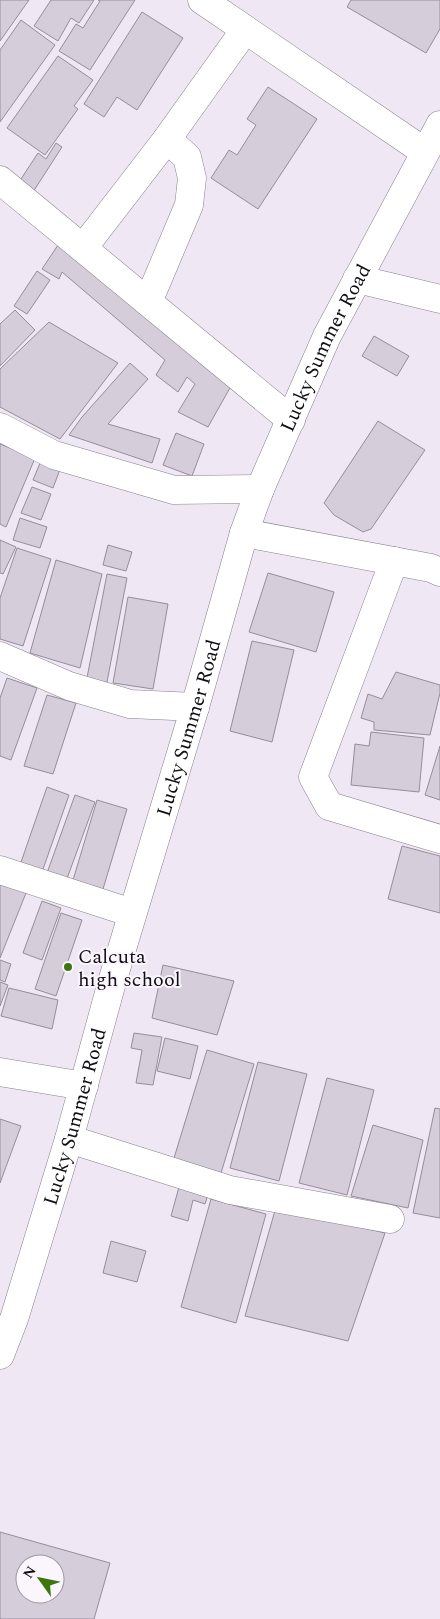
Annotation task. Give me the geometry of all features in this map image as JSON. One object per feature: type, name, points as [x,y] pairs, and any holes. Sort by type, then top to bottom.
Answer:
[{"type":"street","points":[[202,0],[425,152]]},
{"type":"street","points":[[83,248],[168,139],[245,30]]},
{"type":"street","name":"Lucky Summer Road","points":[[0,1355],[7,1316],[69,1139],[112,982],[195,707],[244,533],[260,489],[327,336],[440,125]]},
{"type":"street","points":[[148,302],[189,205],[192,178],[187,157],[168,139]]},
{"type":"street","points":[[0,180],[291,420]]},
{"type":"street","points":[[357,279],[440,299]]},
{"type":"street","points":[[0,427],[54,455],[174,490],[260,489]]},
{"type":"street","points":[[244,533],[394,561],[440,572]]},
{"type":"street","points":[[394,561],[313,777],[329,806],[440,839]]},
{"type":"street","points":[[0,656],[69,686],[130,704],[195,707]]},
{"type":"street","points":[[0,870],[132,914]]},
{"type":"street","points":[[0,1072],[84,1086]]},
{"type":"street","points":[[69,1139],[230,1190],[390,1219]]},
{"type":"building","points":[[0,0],[29,0],[0,41]]},
{"type":"building","points":[[51,0],[94,0],[79,23],[71,18],[58,41],[34,26]]},
{"type":"building","points":[[98,0],[135,0],[90,70],[59,51],[76,24],[83,28],[100,1]]},
{"type":"building","points":[[351,0],[440,0],[440,29],[426,53],[347,7]]},
{"type":"building","points":[[142,12],[183,38],[137,110],[117,97],[104,117],[84,104]]},
{"type":"building","points":[[21,20],[55,45],[0,122],[0,50]]},
{"type":"building","points":[[58,56],[93,80],[74,106],[78,109],[45,155],[7,128]]},
{"type":"building","points":[[268,87],[317,119],[258,209],[211,178],[229,150],[237,155],[256,125],[247,119]]},
{"type":"building","points":[[56,143],[62,147],[33,192],[19,182],[38,153],[46,159]]},
{"type":"building","points":[[60,242],[231,386],[208,427],[178,412],[195,384],[187,377],[178,392],[156,375],[165,360],[62,272],[59,279],[42,269]]},
{"type":"building","points":[[37,271],[50,280],[27,314],[14,306]]},
{"type":"building","points":[[15,310],[35,330],[0,366],[0,324]]},
{"type":"building","points":[[49,322],[118,363],[60,439],[0,407],[0,369]]},
{"type":"building","points":[[374,336],[409,356],[397,376],[362,356]]},
{"type":"building","points":[[130,363],[148,379],[108,424],[160,439],[152,463],[69,435],[82,417]]},
{"type":"building","points":[[378,421],[425,450],[371,529],[363,532],[334,515],[324,503]]},
{"type":"building","points":[[176,433],[204,444],[192,476],[163,465]]},
{"type":"building","points":[[0,444],[35,458],[6,527],[0,524]]},
{"type":"building","points":[[43,456],[62,464],[53,488],[33,480]]},
{"type":"building","points":[[32,487],[51,494],[41,520],[21,513]]},
{"type":"building","points":[[20,518],[47,527],[40,548],[13,540]]},
{"type":"building","points":[[0,540],[16,547],[3,574],[0,573]]},
{"type":"building","points":[[108,545],[132,552],[126,571],[103,565]]},
{"type":"building","points":[[17,548],[51,559],[23,646],[0,639],[0,598]]},
{"type":"building","points":[[56,560],[102,574],[80,668],[30,653]]},
{"type":"building","points":[[268,573],[334,592],[316,652],[249,632]]},
{"type":"building","points":[[107,574],[127,578],[106,687],[86,683]]},
{"type":"building","points":[[128,597],[168,604],[153,689],[113,683]]},
{"type":"building","points":[[252,641],[294,650],[272,742],[230,731]]},
{"type":"building","points":[[396,672],[440,685],[440,693],[430,735],[374,730],[374,722],[361,718],[368,694],[382,699]]},
{"type":"building","points":[[7,678],[37,688],[11,760],[0,756],[0,698]]},
{"type":"building","points":[[47,695],[76,703],[53,774],[24,766]]},
{"type":"building","points":[[371,732],[424,738],[419,792],[351,785],[355,744],[369,746]]},
{"type":"building","points":[[440,746],[440,800],[425,795]]},
{"type":"building","points":[[47,787],[69,795],[42,872],[20,865]]},
{"type":"building","points":[[75,795],[95,802],[65,884],[47,873]]},
{"type":"building","points":[[97,800],[127,809],[103,889],[73,880]]},
{"type":"building","points":[[402,846],[440,856],[440,913],[388,899]]},
{"type":"building","points":[[0,883],[26,893],[0,958]]},
{"type":"building","points":[[42,901],[61,908],[42,960],[23,953]]},
{"type":"building","points":[[61,913],[82,920],[56,996],[35,989]]},
{"type":"building","points":[[0,960],[11,964],[5,982],[0,980]]},
{"type":"building","points":[[163,965],[234,981],[217,1035],[152,1018]]},
{"type":"building","points":[[0,982],[8,985],[0,1006]]},
{"type":"building","points":[[9,988],[58,1000],[52,1029],[1,1016]]},
{"type":"building","points":[[134,1033],[162,1037],[153,1085],[136,1083],[142,1050],[131,1048]]},
{"type":"building","points":[[165,1038],[198,1046],[190,1079],[157,1071]]},
{"type":"building","points":[[207,1050],[254,1064],[221,1173],[174,1158]]},
{"type":"building","points":[[258,1062],[307,1074],[279,1181],[230,1168]]},
{"type":"building","points":[[327,1078],[374,1090],[347,1195],[299,1183]]},
{"type":"building","points":[[435,1108],[440,1109],[440,1218],[413,1213]]},
{"type":"building","points":[[0,1119],[21,1126],[0,1183]]},
{"type":"building","points":[[373,1125],[423,1140],[408,1208],[351,1196]]},
{"type":"building","points":[[179,1187],[208,1195],[205,1204],[193,1200],[188,1221],[171,1216]]},
{"type":"building","points":[[211,1199],[266,1214],[236,1323],[181,1307]]},
{"type":"building","points":[[276,1207],[385,1233],[348,1341],[245,1316]]},
{"type":"building","points":[[111,1241],[146,1251],[137,1282],[103,1273]]},
{"type":"building","points":[[0,1532],[110,1563],[94,1619],[0,1619]]},
{"type":"place","name":"Calcuta high school","points":[[68,967]]}]
